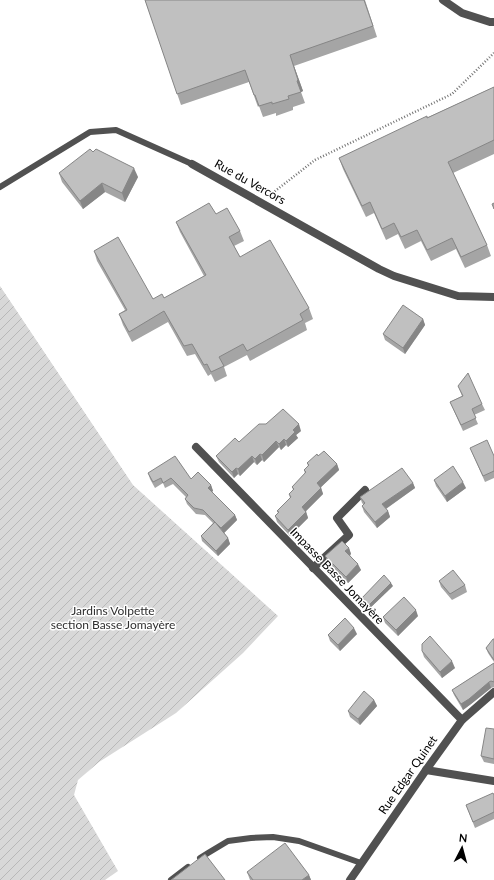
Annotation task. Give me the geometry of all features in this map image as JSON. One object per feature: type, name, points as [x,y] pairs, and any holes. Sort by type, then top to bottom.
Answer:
[{"type":"street","points":[[443,0],[462,13],[494,22]]},
{"type":"street","name":"Rue du Vercors","points":[[192,164],[394,276],[458,296],[494,297]]},
{"type":"street","name":"Impasse Basse Jomayère","points":[[196,447],[462,720]]},
{"type":"street","points":[[313,568],[349,534],[337,518],[365,490]]},
{"type":"street","name":"Rue Edgar Quinet","points":[[350,880],[462,720],[494,692]]},
{"type":"street","points":[[426,770],[494,780]]},
{"type":"lane","name":"Rue du Vercors","points":[[0,187],[90,132],[116,130],[192,164]]},
{"type":"lane","points":[[171,880],[208,853],[228,841],[251,838],[273,837],[299,841],[361,863]]},
{"type":"path","points":[[261,202],[315,160],[452,94],[494,54]]},
{"type":"green space","name":"Jardins Volpette section Basse Jomayère","points":[[0,286],[133,485],[278,616],[243,653],[176,713],[99,762],[78,780],[74,795],[118,871],[105,880],[0,880]]},
{"type":"building","points":[[145,0],[364,0],[373,26],[290,55],[301,92],[288,96],[289,99],[259,106],[245,70],[177,94]]},
{"type":"building","points":[[494,87],[494,140],[448,162],[487,245],[461,257],[452,238],[427,250],[417,230],[401,237],[394,223],[382,229],[370,202],[362,206],[339,158],[427,116],[427,118]]},
{"type":"building","points":[[90,149],[93,152],[96,149],[134,168],[122,193],[102,183],[80,201],[59,173]]},
{"type":"building","points":[[209,203],[216,214],[227,208],[240,231],[229,237],[240,257],[270,240],[309,308],[300,314],[303,320],[247,351],[243,344],[219,357],[224,366],[211,372],[207,364],[204,365],[192,344],[184,346],[164,311],[129,332],[119,314],[127,310],[94,251],[118,237],[153,299],[162,294],[164,298],[206,275],[176,222]]},
{"type":"building","points":[[403,305],[423,319],[403,348],[383,334]]},
{"type":"building","points":[[468,373],[482,404],[472,409],[476,418],[461,425],[450,402],[463,396],[458,386]]},
{"type":"building","points":[[283,409],[299,424],[293,430],[295,432],[286,441],[284,439],[279,444],[276,441],[262,455],[260,454],[255,459],[252,456],[238,469],[236,468],[232,472],[216,456],[235,438],[239,442],[259,424],[266,424]]},
{"type":"building","points":[[487,440],[494,456],[494,471],[483,476],[470,448]]},
{"type":"building","points":[[324,451],[337,464],[317,483],[321,488],[302,507],[306,512],[288,530],[275,516],[279,512],[277,511],[291,497],[289,494],[294,489],[292,487],[306,472],[304,470],[309,465],[307,463],[317,454],[318,456]]},
{"type":"building","points":[[175,456],[191,479],[198,472],[211,485],[208,488],[235,515],[221,528],[203,510],[194,508],[185,499],[188,495],[171,478],[163,483],[161,478],[153,482],[148,473]]},
{"type":"building","points":[[453,466],[463,482],[445,496],[434,480]]},
{"type":"building","points":[[402,468],[413,483],[382,504],[388,511],[375,522],[362,506],[365,503],[360,497]]},
{"type":"building","points":[[215,522],[228,538],[216,551],[201,536]]},
{"type":"building","points":[[342,541],[349,548],[345,551],[358,564],[346,577],[325,556]]},
{"type":"building","points":[[453,570],[465,585],[450,594],[439,581]]},
{"type":"building","points":[[384,575],[391,583],[368,606],[361,599]]},
{"type":"building","points":[[404,597],[416,610],[396,630],[383,617]]},
{"type":"building","points":[[345,618],[354,628],[338,645],[328,635]]},
{"type":"building","points":[[430,636],[452,661],[440,672],[422,651],[422,644]]},
{"type":"building","points":[[494,639],[494,660],[486,648]]},
{"type":"building","points":[[494,663],[494,682],[489,682],[461,704],[452,690]]},
{"type":"building","points":[[364,691],[374,700],[358,719],[348,711]]},
{"type":"building","points":[[486,728],[494,729],[494,759],[481,756]]},
{"type":"building","points":[[493,793],[494,812],[473,822],[466,805]]},
{"type":"building","points":[[285,843],[309,875],[302,880],[253,880],[247,872]]},
{"type":"building","points":[[205,854],[225,880],[171,880]]}]
